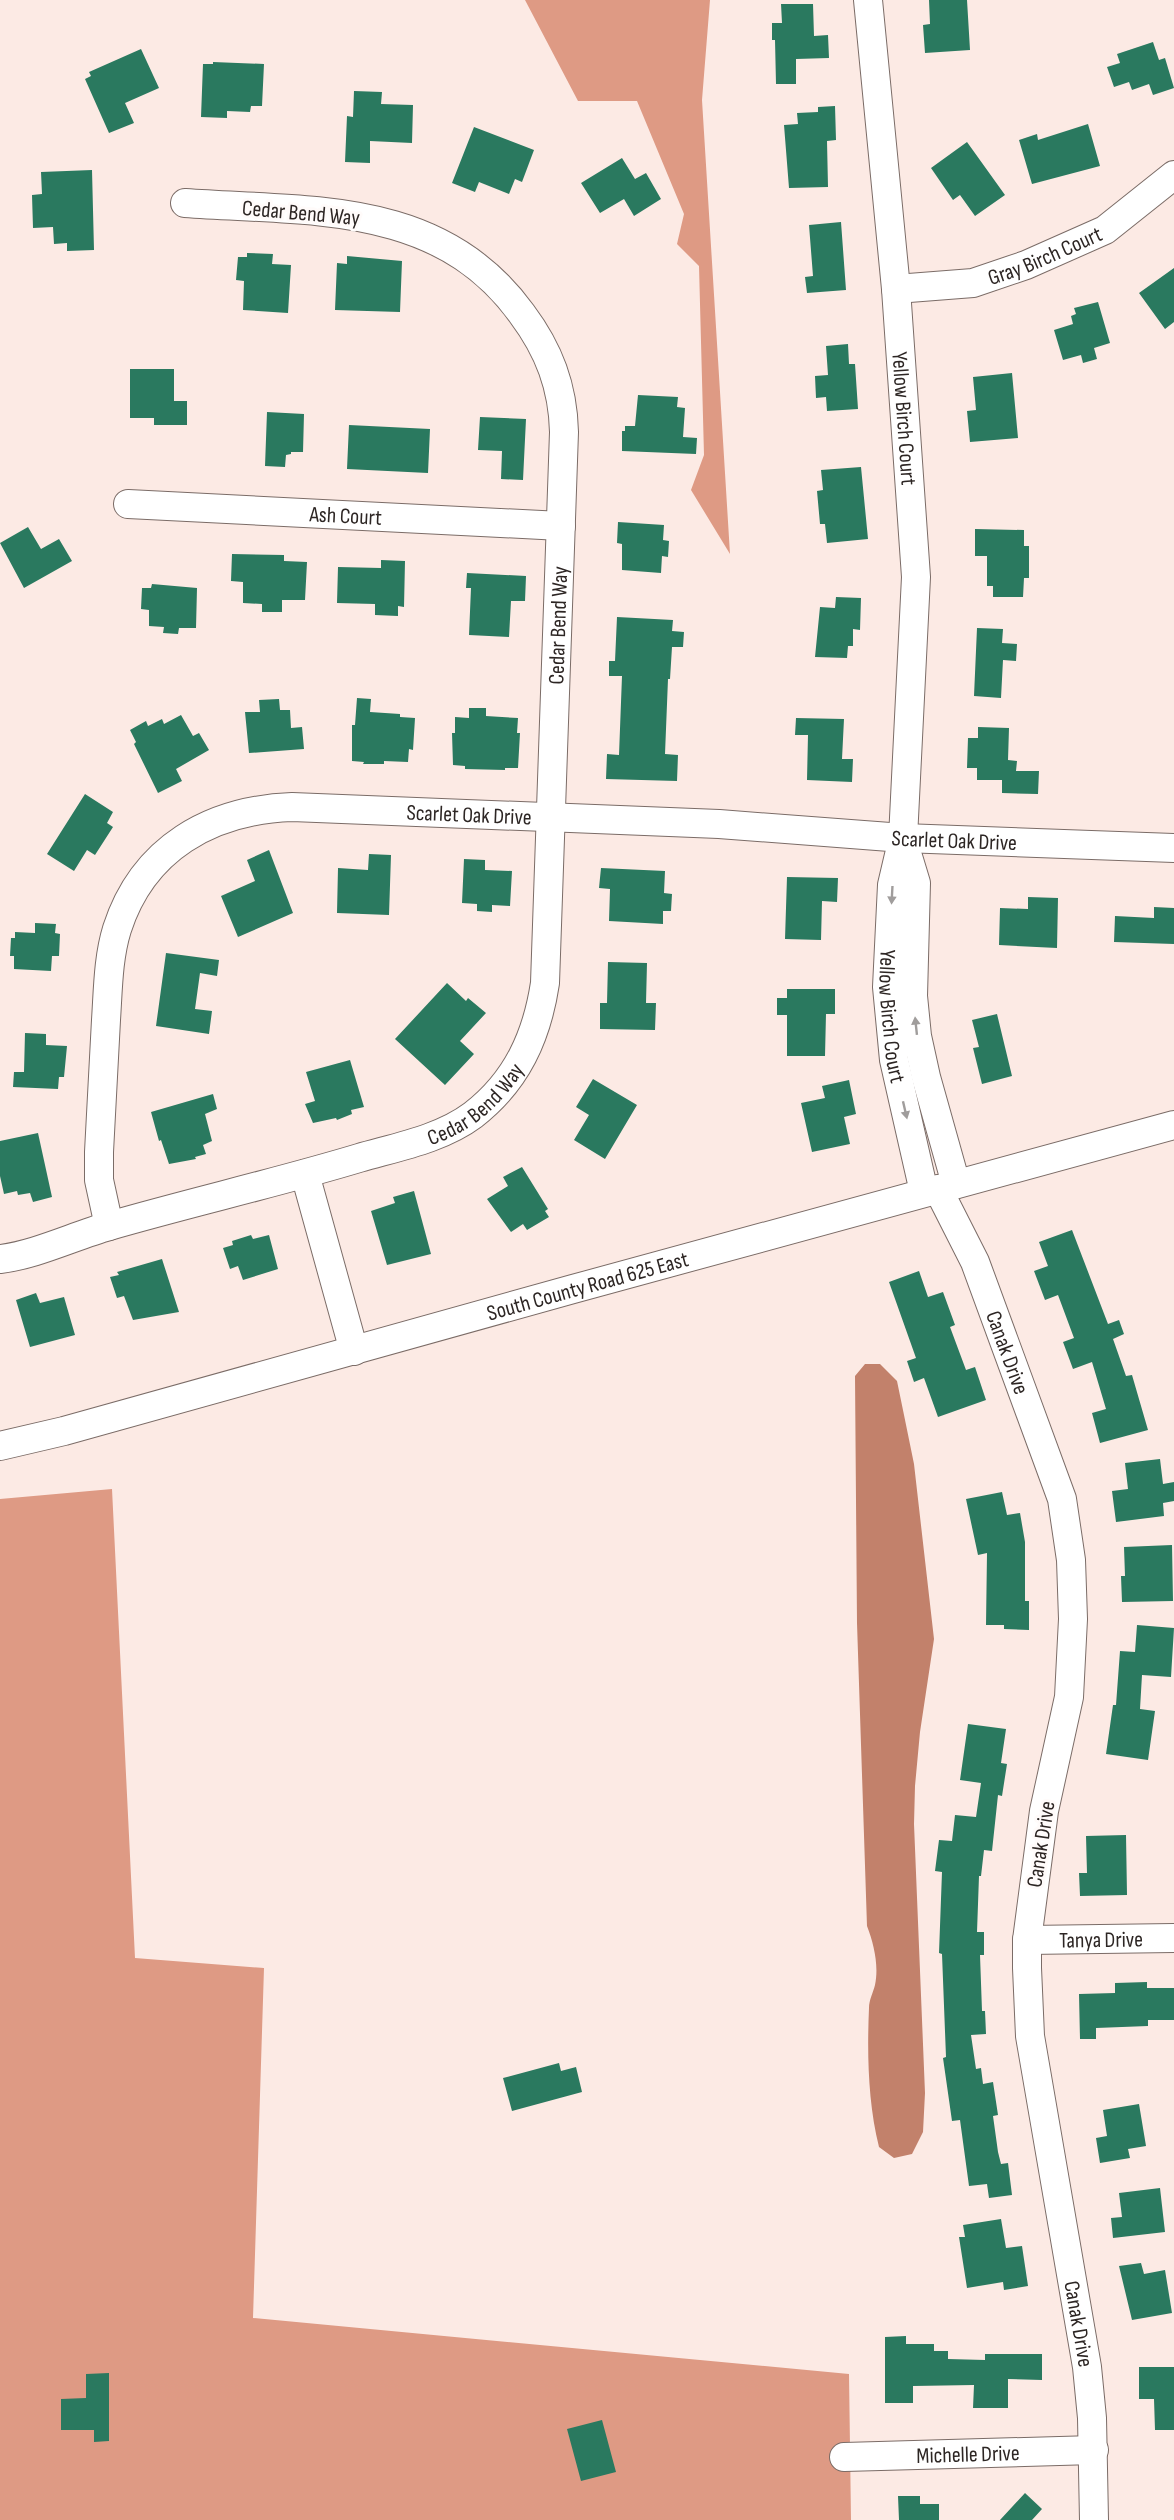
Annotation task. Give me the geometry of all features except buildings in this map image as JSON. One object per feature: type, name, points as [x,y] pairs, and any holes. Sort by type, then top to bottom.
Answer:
[{"type":"street","name":"Yellow Birch Court","points":[[868,0],[897,289],[916,577],[903,838],[892,885],[887,987],[894,1060],[940,1188]]},
{"type":"street","name":"Gray Birch Court","points":[[897,289],[973,283],[1026,265],[1105,230],[1174,175]]},
{"type":"street","name":"Cedar Bend Way","points":[[0,1259],[109,1226],[305,1174],[445,1131],[472,1116],[496,1095],[515,1071],[530,1044],[541,1014],[545,983],[564,432],[559,384],[530,324],[517,306],[488,275],[435,239],[395,223],[374,218],[185,203]]},
{"type":"street","name":"Ash Court","points":[[128,504],[561,526]]},
{"type":"street","name":"Scarlet Oak Drive","points":[[109,1226],[99,1180],[99,1152],[110,959],[117,929],[129,901],[145,875],[166,853],[190,834],[217,820],[261,808],[292,807],[719,824],[903,838],[1174,848]]},
{"type":"street","name":"South County Road 625 East","points":[[0,1446],[64,1431],[1174,1125]]},
{"type":"street","points":[[305,1174],[354,1351]]},
{"type":"street","name":"Canak Drive","points":[[940,1188],[975,1262],[1062,1499],[1071,1560],[1073,1619],[1069,1697],[1044,1811],[1027,1940],[1030,2036],[1087,2367],[1094,2450],[1094,2520]]},
{"type":"street","name":"Tanya Drive","points":[[1027,1940],[1174,1938]]},
{"type":"street","name":"Michelle Drive","points":[[844,2457],[1094,2450]]},
{"type":"shaded area","points":[[525,0],[710,0],[702,100],[730,554],[691,490],[704,455],[699,266],[677,244],[684,214],[637,101],[578,101]]},
{"type":"shaded area","points":[[865,1364],[880,1364],[897,1381],[914,1464],[934,1639],[920,1732],[914,1824],[925,2093],[923,2132],[912,2154],[894,2158],[879,2147],[870,2096],[868,2061],[869,2005],[875,1985],[876,1963],[867,1926],[857,1623],[855,1376]]},
{"type":"shaded area","points":[[112,1489],[135,1958],[264,1968],[253,2318],[849,2374],[851,2520],[0,2520],[0,1499]]}]
